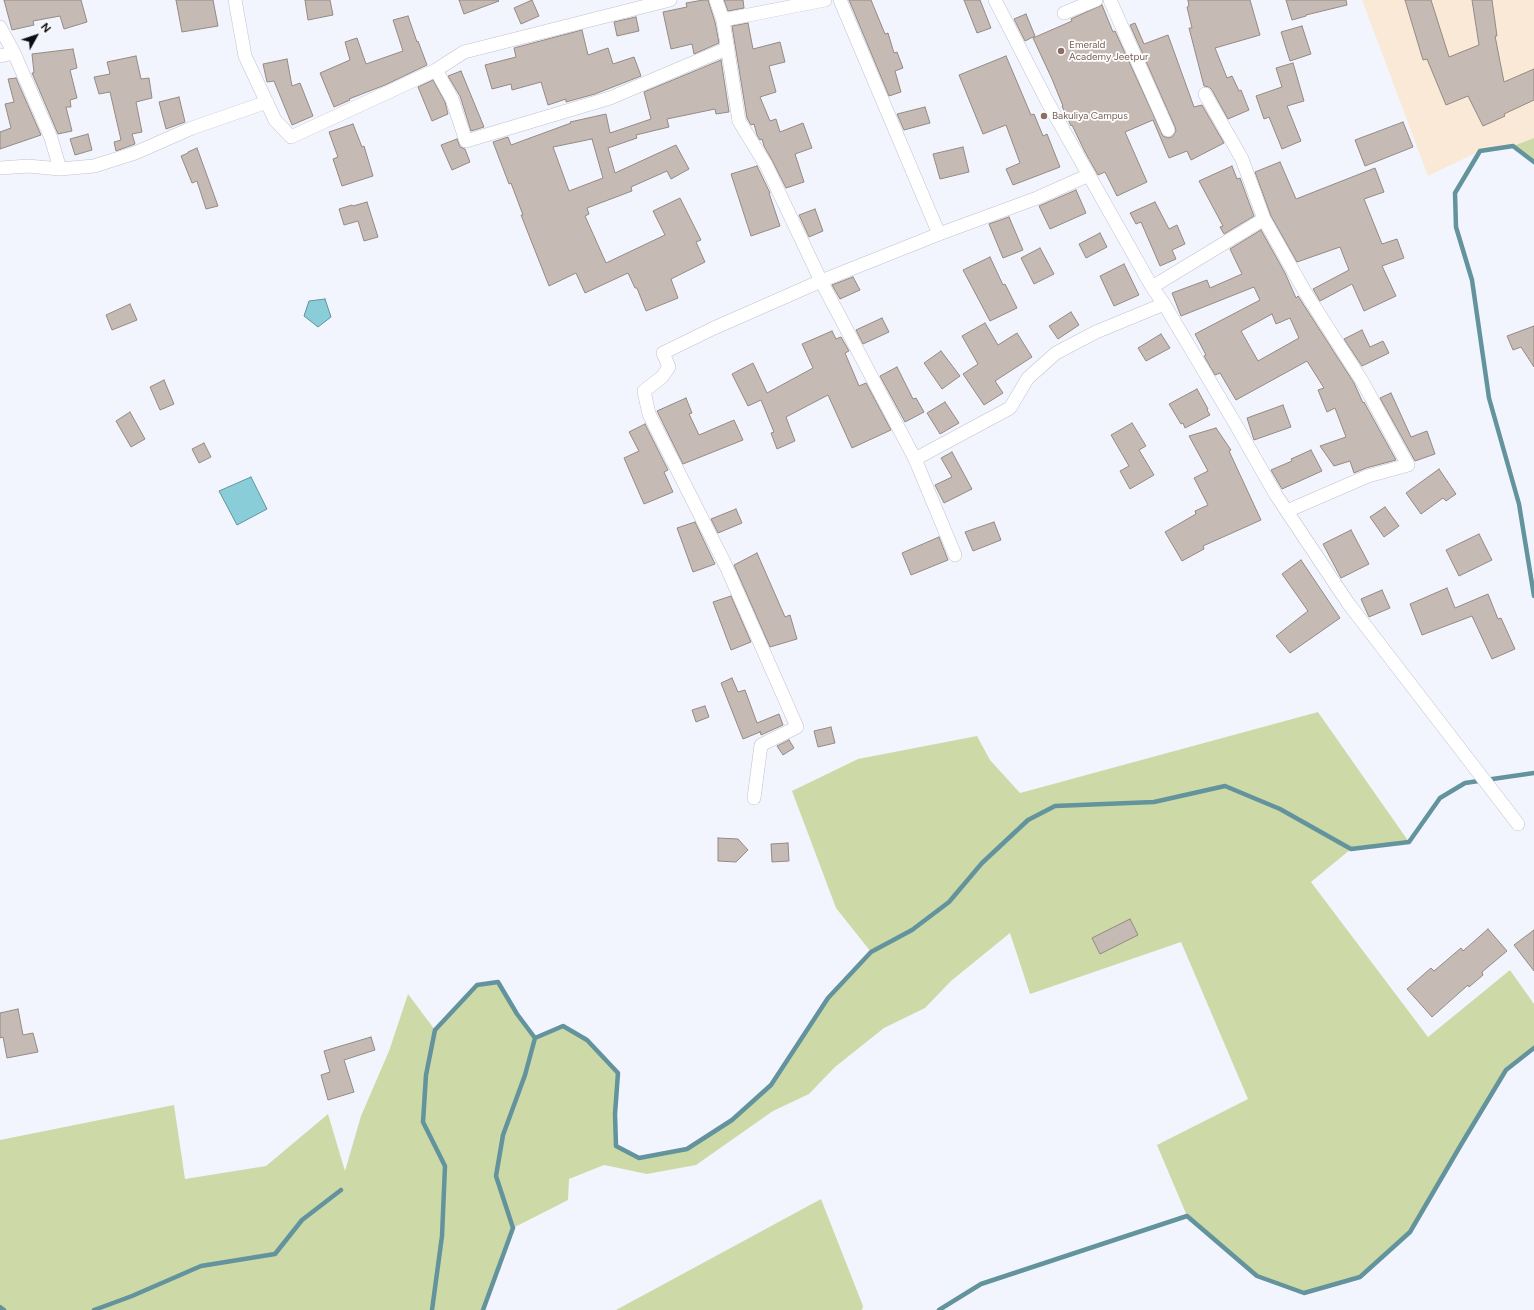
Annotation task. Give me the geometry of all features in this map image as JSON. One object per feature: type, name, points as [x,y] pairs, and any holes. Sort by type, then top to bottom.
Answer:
[{"type":"street","points":[[235,0],[245,56],[275,120],[291,137],[436,70],[464,52],[670,0]]},
{"type":"street","points":[[716,0],[723,20],[739,121],[766,165],[821,281],[915,459],[955,554]]},
{"type":"street","points":[[723,20],[825,0]]},
{"type":"street","points":[[840,0],[939,234]]},
{"type":"street","points":[[995,0],[1047,101],[1152,287],[1164,304],[1276,495],[1348,603],[1518,824]]},
{"type":"street","points":[[1064,13],[1096,0]]},
{"type":"street","points":[[1110,0],[1168,130]]},
{"type":"street","points":[[0,27],[14,53],[51,138],[60,169]]},
{"type":"street","points":[[436,70],[452,99],[466,141],[610,98],[728,48]]},
{"type":"street","points":[[0,56],[14,53]]},
{"type":"street","points":[[1205,94],[1242,159],[1264,219],[1305,292],[1362,380],[1408,465],[1368,476],[1287,511]]},
{"type":"street","points":[[0,168],[28,166],[60,169],[94,166],[135,153],[192,128],[267,102]]},
{"type":"street","points":[[754,798],[761,745],[797,727],[726,566],[649,414],[644,392],[662,377],[669,368],[663,353],[714,328],[821,281],[939,234],[1037,198],[1089,175]]},
{"type":"street","points":[[1152,287],[1264,219]]},
{"type":"street","points":[[915,459],[1010,408],[1028,378],[1056,353],[1096,332],[1164,304]]},
{"type":"shaded area","points":[[1362,0],[1534,0],[1534,138],[1513,146],[1480,151],[1428,176]]},
{"type":"green space","points":[[1534,138],[1534,162],[1513,146]]},
{"type":"green space","points":[[1318,712],[1409,842],[1351,849],[1311,882],[1428,1037],[1510,970],[1534,1004],[1534,1048],[1506,1070],[1410,1232],[1360,1277],[1304,1293],[1257,1276],[1187,1216],[1157,1145],[1248,1099],[1181,942],[1030,994],[1010,933],[951,981],[925,1008],[884,1028],[835,1067],[809,1094],[773,1111],[696,1165],[647,1174],[604,1165],[569,1179],[568,1200],[513,1228],[483,1310],[0,1310],[0,1140],[174,1105],[185,1179],[266,1166],[328,1114],[345,1171],[361,1116],[389,1051],[408,994],[435,1030],[477,985],[498,982],[517,1014],[534,1038],[563,1026],[587,1040],[618,1073],[615,1114],[616,1146],[639,1158],[687,1149],[732,1120],[771,1085],[828,998],[871,952],[836,908],[792,791],[858,759],[977,736],[990,760],[1020,793]]},
{"type":"green space","points":[[821,1199],[863,1306],[862,1310],[616,1310]]},
{"type":"water","points":[[325,299],[331,317],[318,327],[304,316],[309,301]]},
{"type":"water","points":[[251,477],[267,509],[237,525],[219,491]]},
{"type":"building","points":[[4,0],[81,0],[87,22],[64,29],[60,16],[33,21],[34,25],[12,30]]},
{"type":"building","points":[[176,0],[213,0],[218,26],[182,32]]},
{"type":"building","points":[[305,0],[330,0],[333,15],[308,20]]},
{"type":"building","points":[[459,0],[498,0],[499,1],[464,14]]},
{"type":"building","points":[[532,0],[539,16],[521,24],[514,8]]},
{"type":"building","points":[[708,0],[715,22],[719,43],[694,54],[692,44],[671,49],[663,12],[687,7],[686,3]]},
{"type":"building","points":[[724,0],[743,0],[744,8],[728,11]]},
{"type":"building","points":[[849,0],[871,0],[885,34],[888,33],[894,53],[897,52],[903,68],[895,71],[901,92],[889,96]]},
{"type":"building","points":[[964,0],[980,0],[991,28],[977,33]]},
{"type":"building","points":[[1188,0],[1250,0],[1260,35],[1215,48],[1227,78],[1232,76],[1239,91],[1241,90],[1249,110],[1228,119],[1212,90],[1209,87],[1204,86],[1189,28],[1192,28],[1187,7],[1189,6]]},
{"type":"building","points":[[1286,0],[1346,0],[1347,5],[1292,20]]},
{"type":"building","points":[[1405,0],[1431,0],[1449,57],[1479,45],[1472,0],[1492,0],[1497,36],[1495,36],[1504,82],[1534,69],[1534,100],[1483,126],[1468,96],[1446,105],[1427,59],[1423,60]]},
{"type":"building","points":[[1102,5],[1113,32],[1115,31],[1163,136],[1168,138],[1172,137],[1176,131],[1130,25],[1135,23],[1144,44],[1168,35],[1194,107],[1202,105],[1224,143],[1191,160],[1187,151],[1169,158],[1153,120],[1125,132],[1147,182],[1117,196],[1105,172],[1098,175],[1072,125],[1071,126],[1033,38],[1072,21],[1071,19]]},
{"type":"building","points":[[1026,14],[1035,36],[1025,41],[1014,19]]},
{"type":"building","points":[[408,16],[427,65],[334,107],[320,73],[350,60],[345,42],[357,38],[366,64],[403,51],[393,20]]},
{"type":"building","points":[[636,17],[639,31],[617,36],[614,22]]},
{"type":"building","points":[[748,23],[753,49],[780,42],[785,62],[769,66],[776,92],[760,97],[770,121],[776,119],[780,132],[803,123],[812,148],[795,154],[804,182],[786,188],[764,146],[762,139],[760,140],[757,135],[754,124],[751,125],[747,118],[732,26]]},
{"type":"building","points":[[1302,26],[1311,54],[1290,61],[1281,32]]},
{"type":"building","points":[[582,30],[588,55],[608,48],[613,64],[634,57],[641,76],[595,94],[566,102],[566,99],[548,105],[541,82],[512,90],[511,84],[492,89],[485,65],[516,57],[514,48]]},
{"type":"building","points":[[73,49],[77,68],[70,70],[77,98],[70,100],[71,107],[66,107],[72,131],[58,134],[32,73],[34,73],[32,54]]},
{"type":"building","points":[[136,56],[141,79],[149,78],[152,98],[136,102],[142,132],[132,134],[135,144],[116,151],[114,142],[121,140],[110,92],[99,94],[94,77],[110,74],[107,62]]},
{"type":"building","points":[[1006,56],[1031,115],[1034,114],[1043,136],[1047,134],[1060,167],[1013,185],[1006,169],[1020,163],[1006,125],[983,134],[959,75]]},
{"type":"building","points":[[287,59],[292,86],[300,83],[313,116],[292,125],[274,81],[267,82],[263,64]]},
{"type":"building","points":[[721,60],[729,112],[716,114],[715,109],[667,119],[669,127],[636,135],[637,138],[608,148],[615,173],[676,145],[689,169],[671,179],[667,171],[631,187],[632,191],[587,208],[589,214],[585,216],[606,263],[665,235],[653,211],[680,198],[701,240],[696,242],[705,262],[671,279],[678,298],[646,311],[637,288],[635,288],[628,273],[585,293],[576,273],[549,286],[521,215],[523,215],[511,183],[509,184],[493,142],[508,137],[511,145],[571,123],[570,122],[606,114],[610,133],[651,119],[644,92]],"holes":[[[592,139],[603,178],[569,191],[553,147]]]},
{"type":"building","points":[[1293,63],[1304,101],[1287,106],[1301,141],[1282,149],[1269,117],[1264,119],[1256,96],[1282,87],[1276,68]]},
{"type":"building","points":[[461,71],[484,127],[471,131],[460,96],[448,76]]},
{"type":"building","points":[[16,78],[41,135],[0,149],[0,132],[11,128],[5,104],[14,102],[8,79]]},
{"type":"building","points":[[433,80],[445,102],[448,114],[432,121],[418,87]]},
{"type":"building","points":[[179,97],[185,122],[166,129],[159,102]]},
{"type":"building","points":[[925,107],[930,123],[904,130],[897,114]]},
{"type":"building","points":[[1403,122],[1413,147],[1365,166],[1355,140]]},
{"type":"building","points":[[353,124],[362,147],[364,146],[373,176],[342,186],[333,159],[338,157],[329,132]]},
{"type":"building","points":[[88,134],[92,150],[75,155],[70,139]]},
{"type":"building","points":[[457,139],[460,147],[465,149],[470,162],[452,170],[441,145]]},
{"type":"building","points":[[963,147],[969,172],[940,179],[933,154]]},
{"type":"building","points":[[197,148],[218,206],[206,209],[197,181],[192,183],[181,156]]},
{"type":"building","points":[[1280,162],[1296,199],[1375,168],[1384,192],[1364,199],[1382,244],[1397,239],[1404,258],[1382,266],[1396,296],[1364,311],[1352,284],[1320,301],[1313,289],[1349,270],[1340,247],[1297,262],[1271,216],[1255,172]]},
{"type":"building","points":[[757,166],[770,193],[780,226],[751,236],[731,174]]},
{"type":"building","points":[[1232,166],[1237,179],[1240,178],[1254,216],[1224,234],[1220,227],[1223,226],[1199,181]]},
{"type":"building","points":[[1076,190],[1086,213],[1050,229],[1039,206]]},
{"type":"building","points":[[367,202],[378,237],[364,241],[358,221],[344,225],[339,209]]},
{"type":"building","points":[[1155,202],[1169,229],[1177,225],[1185,244],[1172,250],[1176,259],[1160,266],[1141,222],[1136,224],[1130,213]]},
{"type":"building","points":[[815,209],[823,231],[809,237],[799,215]]},
{"type":"building","points":[[1009,217],[1023,250],[1003,258],[989,224]]},
{"type":"building","points":[[1261,230],[1285,273],[1296,298],[1298,296],[1354,383],[1363,403],[1364,402],[1396,460],[1366,468],[1354,473],[1350,461],[1334,466],[1320,446],[1346,437],[1335,408],[1327,412],[1318,390],[1324,388],[1307,361],[1236,400],[1220,373],[1215,375],[1204,356],[1206,355],[1195,334],[1260,300],[1254,287],[1181,316],[1172,293],[1207,280],[1210,288],[1242,274],[1230,249]],"holes":[[[1272,314],[1276,324],[1290,318],[1299,338],[1258,361],[1241,331]]]},
{"type":"building","points":[[1100,233],[1107,247],[1086,258],[1079,244]]},
{"type":"building","points":[[1040,248],[1054,274],[1034,284],[1021,258]]},
{"type":"building","points":[[990,257],[1003,285],[1005,284],[1017,308],[990,321],[963,270]]},
{"type":"building","points":[[1124,264],[1139,295],[1114,306],[1100,276]]},
{"type":"building","points":[[853,277],[860,290],[840,299],[832,285]]},
{"type":"building","points":[[130,304],[137,320],[112,330],[106,315]]},
{"type":"building","points":[[1071,312],[1079,325],[1058,339],[1049,326]]},
{"type":"building","points":[[882,318],[889,332],[863,344],[856,330]]},
{"type":"building","points":[[985,323],[998,345],[1017,333],[1032,357],[995,381],[1003,393],[984,405],[963,374],[978,364],[962,336]]},
{"type":"building","points":[[1534,326],[1534,367],[1521,347],[1513,350],[1507,336]]},
{"type":"building","points":[[1362,330],[1370,347],[1383,341],[1389,353],[1362,366],[1344,339]]},
{"type":"building","points":[[832,331],[836,339],[841,337],[849,351],[845,353],[859,386],[866,383],[891,430],[852,448],[828,395],[786,417],[795,441],[777,449],[771,433],[774,432],[761,400],[748,406],[732,374],[753,363],[767,393],[813,368],[802,344]]},
{"type":"building","points":[[1161,334],[1170,348],[1146,361],[1138,348]]},
{"type":"building","points":[[941,351],[960,376],[942,389],[924,363]]},
{"type":"building","points":[[897,367],[913,399],[916,398],[924,412],[905,422],[880,376]]},
{"type":"building","points":[[164,380],[174,404],[160,410],[150,387]]},
{"type":"building","points":[[1197,389],[1210,415],[1185,428],[1169,404]]},
{"type":"building","points":[[1391,393],[1411,437],[1427,431],[1435,454],[1415,461],[1380,398]]},
{"type":"building","points":[[686,398],[692,413],[689,414],[699,435],[734,420],[743,440],[683,464],[657,411]]},
{"type":"building","points":[[945,402],[959,423],[940,434],[927,413]]},
{"type":"building","points":[[1283,405],[1291,427],[1254,440],[1247,418]]},
{"type":"building","points":[[130,412],[145,439],[131,447],[116,421]]},
{"type":"building","points":[[1132,423],[1146,446],[1139,450],[1154,475],[1130,489],[1120,471],[1129,466],[1111,435]]},
{"type":"building","points":[[645,424],[668,470],[664,472],[673,492],[644,504],[624,458],[639,451],[629,432]]},
{"type":"building","points":[[1216,428],[1231,450],[1229,451],[1261,520],[1203,546],[1204,549],[1182,561],[1165,532],[1196,514],[1195,511],[1208,505],[1194,478],[1208,471],[1189,436]]},
{"type":"building","points":[[204,443],[211,457],[199,463],[192,449]]},
{"type":"building","points":[[1311,450],[1322,471],[1282,489],[1271,470],[1292,461],[1291,459]]},
{"type":"building","points":[[952,452],[972,489],[944,503],[935,485],[952,477],[941,458]]},
{"type":"building","points":[[1439,469],[1456,494],[1446,501],[1443,498],[1421,514],[1406,493]]},
{"type":"building","points":[[1385,507],[1399,526],[1384,537],[1370,517]]},
{"type":"building","points":[[736,509],[742,523],[718,533],[711,519]]},
{"type":"building","points":[[695,522],[715,564],[693,572],[677,528]]},
{"type":"building","points":[[994,522],[1001,540],[973,551],[965,532]]},
{"type":"building","points":[[1351,530],[1369,564],[1341,578],[1323,544]]},
{"type":"building","points":[[1479,534],[1492,560],[1459,576],[1446,550]]},
{"type":"building","points":[[939,537],[948,560],[911,575],[902,553]]},
{"type":"building","points":[[757,553],[785,617],[790,615],[797,639],[770,647],[734,565]]},
{"type":"building","points":[[1301,560],[1340,618],[1290,653],[1276,636],[1308,611],[1282,574]]},
{"type":"building","points":[[1447,588],[1455,608],[1488,594],[1498,619],[1501,618],[1515,649],[1492,659],[1472,616],[1422,635],[1410,604]]},
{"type":"building","points":[[1382,590],[1390,608],[1369,617],[1361,599]]},
{"type":"building","points":[[731,596],[751,642],[731,650],[713,602]]},
{"type":"building","points":[[732,678],[738,692],[745,690],[757,723],[779,714],[783,725],[761,735],[760,731],[743,739],[721,683]]},
{"type":"building","points":[[705,706],[709,717],[696,722],[692,710]]},
{"type":"building","points":[[831,727],[835,743],[818,747],[814,731]]},
{"type":"building","points":[[789,740],[794,748],[783,755],[777,746]]},
{"type":"building","points":[[718,838],[738,839],[748,850],[736,862],[718,861]]},
{"type":"building","points":[[788,843],[789,861],[772,862],[771,844]]},
{"type":"building","points":[[1130,919],[1138,935],[1100,954],[1092,938]]},
{"type":"building","points":[[1488,929],[1507,951],[1482,972],[1483,975],[1469,987],[1468,985],[1432,1017],[1407,989],[1431,968],[1434,971],[1461,948],[1463,951]]},
{"type":"building","points":[[1534,930],[1534,971],[1514,945]]},
{"type":"building","points":[[18,1009],[23,1035],[33,1033],[38,1052],[7,1058],[3,1037],[0,1038],[0,1013]]},
{"type":"building","points":[[371,1037],[375,1050],[344,1060],[354,1092],[328,1100],[321,1075],[330,1072],[324,1051]]},
{"type":"waterway","points":[[1534,162],[1513,146],[1480,151],[1455,193],[1456,227],[1472,280],[1489,398],[1519,504],[1534,596]]},
{"type":"waterway","points":[[483,1310],[513,1228],[496,1176],[503,1135],[525,1075],[535,1038],[563,1026],[587,1040],[618,1073],[615,1114],[616,1146],[639,1158],[687,1149],[732,1120],[771,1085],[828,998],[871,952],[912,930],[949,902],[982,863],[1028,820],[1055,806],[1154,802],[1225,786],[1280,809],[1351,849],[1409,842],[1440,798],[1465,783],[1534,773]]},
{"type":"waterway","points":[[432,1310],[442,1236],[445,1166],[423,1122],[426,1075],[435,1030],[477,985],[498,982],[517,1014],[535,1038]]},
{"type":"waterway","points":[[939,1310],[981,1284],[1187,1216],[1257,1276],[1304,1293],[1360,1277],[1410,1232],[1506,1070],[1534,1048]]},
{"type":"waterway","points":[[94,1310],[132,1296],[201,1266],[275,1254],[302,1220],[341,1190]]},
{"type":"waterway","points":[[0,1307],[4,1310]]},
{"type":"place","name":"Emerald Academy Jeetpur","points":[[1061,51]]},
{"type":"place","name":"Bakuliya Campus","points":[[1044,116]]}]
